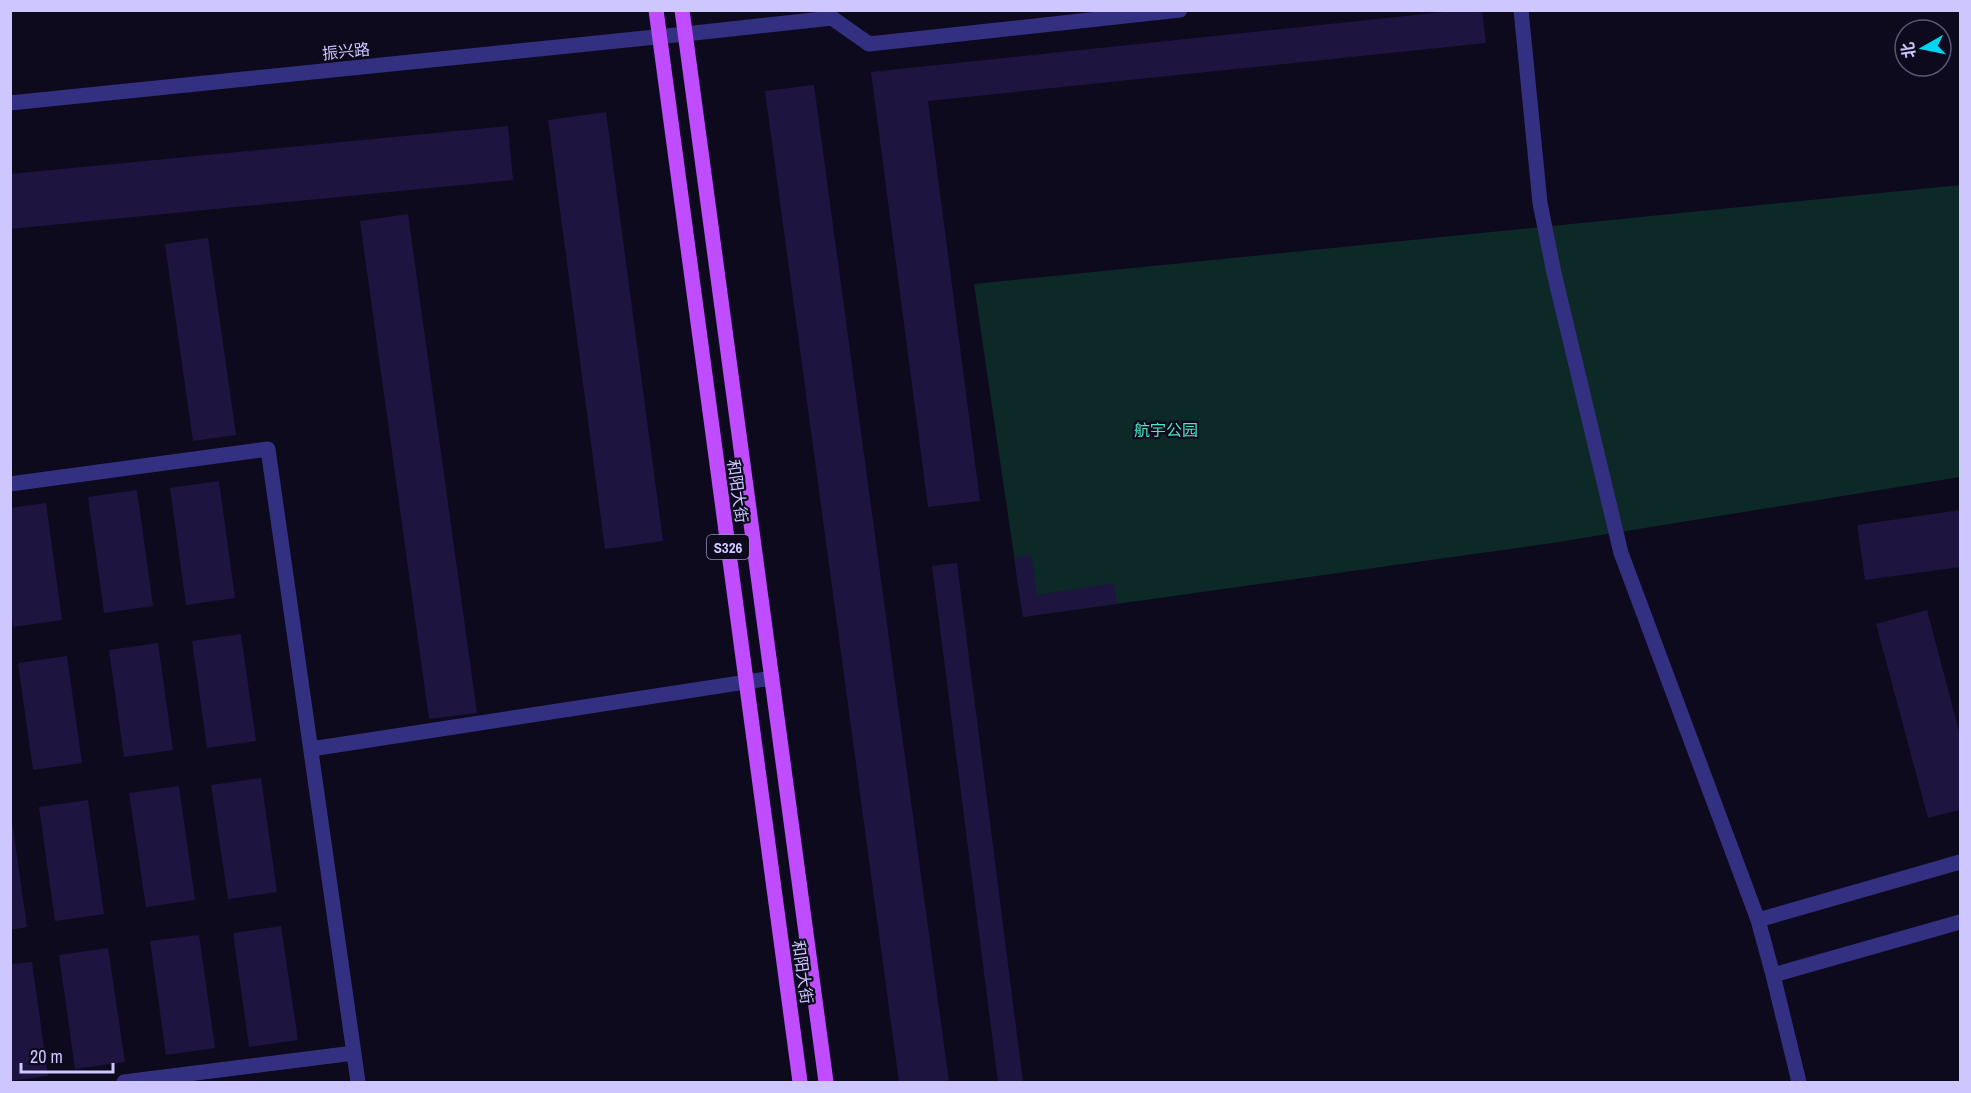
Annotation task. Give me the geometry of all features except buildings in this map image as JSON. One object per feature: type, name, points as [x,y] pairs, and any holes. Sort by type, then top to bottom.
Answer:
[{"type":"main road","name":"和阳大街","points":[[656,10],[800,1083]]},
{"type":"main road","name":"和阳大街","points":[[682,10],[826,1083]]},
{"type":"street","points":[[836,14],[869,44],[1180,10]]},
{"type":"street","points":[[1521,10],[1540,203],[1554,273],[1621,553],[1758,920],[1798,1083]]},
{"type":"street","name":"振兴路","points":[[10,103],[659,37],[836,14]]},
{"type":"street","points":[[10,484],[268,449],[358,1083]]},
{"type":"street","points":[[310,749],[772,678]]},
{"type":"street","points":[[1758,920],[1960,862]]},
{"type":"street","points":[[1773,975],[1960,922]]},
{"type":"street","points":[[124,1083],[354,1053]]},
{"type":"green space","name":"航宇公园","points":[[1960,185],[1960,477],[1552,543],[1023,617],[974,284]]}]
